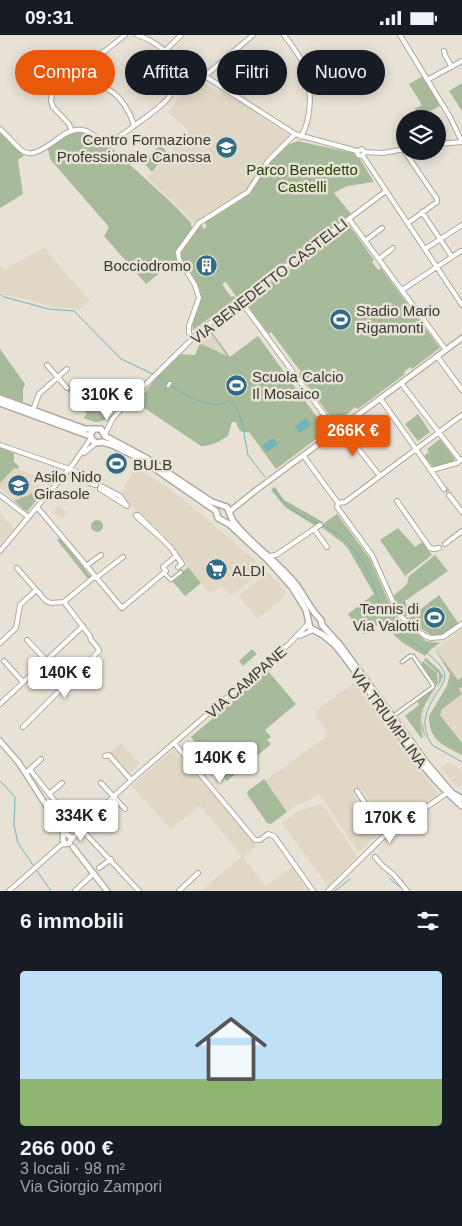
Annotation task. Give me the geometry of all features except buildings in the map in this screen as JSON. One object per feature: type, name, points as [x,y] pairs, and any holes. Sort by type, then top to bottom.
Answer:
[{"type":"main road","name":"VIA TRIUMPLINA","points":[[0,398],[85,429],[96,429],[144,456],[226,510],[241,530],[296,584],[317,617],[321,620],[322,625],[340,645],[428,765],[452,793],[462,799]]},
{"type":"main road","name":"VIA TRIUMPLINA","points":[[0,403],[99,442],[118,447],[149,464],[216,511],[218,517],[223,519],[269,561],[292,587],[306,610],[309,623],[314,630],[326,637],[339,651],[410,747],[447,793],[462,806]]},
{"type":"main road","points":[[90,437],[91,432],[96,429]]},
{"type":"main road","points":[[99,442],[105,435]]},
{"type":"main road","points":[[216,511],[226,510],[223,519]]},
{"type":"main road","points":[[309,623],[312,618],[317,617]]},
{"type":"main road","points":[[314,630],[320,629],[322,625]]},
{"type":"street","points":[[72,131],[53,107],[51,99],[53,92],[67,72],[100,54],[125,35]]},
{"type":"street","points":[[137,35],[164,50]]},
{"type":"street","points":[[166,50],[181,35]]},
{"type":"street","points":[[207,74],[253,35]]},
{"type":"street","points":[[284,35],[299,56],[306,74],[309,94],[308,118],[301,137]]},
{"type":"street","points":[[400,35],[450,117],[462,142],[446,143]]},
{"type":"street","points":[[444,51],[452,67]]},
{"type":"street","points":[[428,80],[461,63]]},
{"type":"street","points":[[207,77],[301,137],[357,151],[360,149],[462,305]]},
{"type":"street","points":[[115,95],[132,117],[139,122]]},
{"type":"street","points":[[0,129],[27,153],[38,153],[72,131],[84,131],[108,142],[134,126],[168,99],[170,95]]},
{"type":"street","points":[[132,117],[134,126]]},
{"type":"street","points":[[192,339],[189,333],[189,326],[199,298],[195,285],[178,259],[178,252],[199,223],[248,192],[268,161],[295,134]]},
{"type":"street","points":[[364,154],[396,151]]},
{"type":"street","points":[[408,223],[437,199],[411,160]]},
{"type":"street","name":"VIA BENEDETTO CASTELLI","points":[[96,429],[113,418],[210,323],[386,191]]},
{"type":"street","points":[[422,212],[452,257]]},
{"type":"street","points":[[349,219],[446,349]]},
{"type":"street","points":[[425,249],[462,225]]},
{"type":"street","points":[[365,241],[382,228]]},
{"type":"street","points":[[379,259],[393,248]]},
{"type":"street","points":[[402,290],[461,251]]},
{"type":"street","points":[[240,301],[336,431]]},
{"type":"street","points":[[226,510],[255,491],[462,338]]},
{"type":"street","points":[[437,356],[462,390]]},
{"type":"street","points":[[47,365],[67,388]]},
{"type":"street","points":[[33,410],[38,394],[67,369]]},
{"type":"street","points":[[401,383],[461,459],[457,463],[432,470]]},
{"type":"street","points":[[380,398],[445,488]]},
{"type":"street","points":[[338,503],[345,502],[462,415]]},
{"type":"street","name":"VIA BENEDETTO CASTELLI","points":[[105,435],[113,418]]},
{"type":"street","points":[[342,427],[380,476]]},
{"type":"street","points":[[0,551],[70,471],[90,437]]},
{"type":"street","points":[[80,455],[99,442]]},
{"type":"street","points":[[0,445],[70,471],[118,499],[171,549],[182,564],[178,567]]},
{"type":"street","points":[[303,455],[338,503],[337,507],[374,559],[399,615],[425,636],[431,638],[443,637],[462,624]]},
{"type":"street","points":[[0,495],[28,517]]},
{"type":"street","points":[[450,495],[462,512]]},
{"type":"street","points":[[397,501],[430,548],[439,548]]},
{"type":"street","points":[[37,507],[122,608],[164,572]]},
{"type":"street","points":[[269,556],[276,555],[320,525]]},
{"type":"street","points":[[314,529],[327,547]]},
{"type":"street","points":[[445,544],[462,531]]},
{"type":"street","points":[[86,566],[101,555]]},
{"type":"street","points":[[176,556],[162,567],[171,581],[181,572]]},
{"type":"street","points":[[17,568],[48,602],[64,601],[124,557]]},
{"type":"street","points":[[0,643],[16,628],[20,605],[36,589]]},
{"type":"street","points":[[23,727],[99,651],[91,640],[90,635],[64,601]]},
{"type":"street","name":"VIA CAMPANE","points":[[9,891],[67,839],[83,828],[131,780],[296,638],[309,623]]},
{"type":"street","points":[[0,704],[83,626]]},
{"type":"street","name":"VIA CAMPANE","points":[[296,638],[314,630]]},
{"type":"street","points":[[27,640],[46,660]]},
{"type":"street","points":[[396,715],[434,685],[413,656],[402,662]]},
{"type":"street","points":[[4,661],[23,681]]},
{"type":"street","points":[[0,741],[27,772],[67,839],[107,891]]},
{"type":"street","points":[[174,743],[255,841],[268,834],[274,836],[313,891]]},
{"type":"street","points":[[105,756],[109,755],[131,780]]},
{"type":"street","points":[[27,772],[41,759]]},
{"type":"street","points":[[27,772],[30,771],[68,817],[83,828],[139,891]]},
{"type":"street","points":[[49,794],[62,783]]},
{"type":"street","points":[[100,783],[125,809]]},
{"type":"street","points":[[357,791],[386,835]]},
{"type":"street","points":[[328,891],[372,854],[386,835],[447,793]]},
{"type":"street","points":[[372,854],[408,891]]},
{"type":"street","points":[[99,868],[110,859]]},
{"type":"street","points":[[75,891],[94,873]]},
{"type":"street","points":[[179,891],[198,873]]},
{"type":"street","points":[[14,886],[17,891]]},
{"type":"street","points":[[130,891],[135,887]]},
{"type":"shaded area","name":"Centro Formazione Professionale Canossa","points":[[207,84],[217,92],[217,95],[230,95],[287,134],[288,137],[285,143],[266,160],[248,190],[195,223],[148,178],[189,131],[168,112],[181,97],[179,95],[207,95]]},
{"type":"shaded area","points":[[44,248],[90,301],[79,310],[56,308],[4,295],[0,292],[0,263],[4,270]]},
{"type":"shaded area","points":[[208,329],[228,356],[194,340]]},
{"type":"shaded area","points":[[136,466],[184,500],[265,569],[231,596],[221,585],[211,594],[165,540],[120,495]]},
{"type":"shaded area","name":"Asilo Nido Girasole","points":[[14,468],[34,475],[32,482],[38,486],[31,494],[14,501],[0,488],[0,483]]},
{"type":"shaded area","points":[[59,505],[67,512],[62,519],[53,512]]},
{"type":"shaded area","points":[[0,513],[14,529],[0,544]]},
{"type":"shaded area","points":[[268,572],[287,594],[258,619],[239,596]]},
{"type":"shaded area","points":[[462,629],[462,755],[436,740],[429,721],[431,712],[447,686],[450,677],[446,666],[435,650]]},
{"type":"shaded area","points":[[355,682],[419,770],[440,795],[415,813],[414,811],[388,828],[361,788],[353,793],[379,833],[359,852],[319,794],[308,801],[296,805],[287,812],[265,781],[327,736],[326,729],[315,716],[316,711]]},
{"type":"shaded area","points":[[121,743],[140,764],[128,775],[109,753]]},
{"type":"shaded area","points":[[174,749],[256,846],[243,857],[265,886],[292,867],[308,891],[201,891],[242,856],[200,806],[171,829],[132,786]]},
{"type":"shaded area","points":[[449,761],[462,772],[462,788],[460,785],[457,787],[441,768]]},
{"type":"shaded area","points":[[320,804],[325,808],[357,856],[328,886],[282,823],[298,811]]},
{"type":"green space","points":[[423,76],[440,106],[432,110],[416,110],[422,105],[409,84]]},
{"type":"green space","points":[[462,83],[462,111],[449,91]]},
{"type":"green space","points":[[0,132],[24,156],[18,161],[23,194],[0,208]]},
{"type":"green space","points":[[72,132],[86,134],[114,150],[191,223],[192,230],[176,254],[176,260],[146,284],[104,236],[109,227],[50,159],[48,149]]},
{"type":"green space","name":"Parco Benedetto Castelli","points":[[298,141],[353,153],[360,159],[374,182],[347,186],[334,193],[351,214],[237,298],[226,282],[222,284],[231,297],[234,296],[236,299],[193,330],[193,320],[201,296],[197,284],[180,259],[181,251],[201,225],[204,229],[207,226],[204,222],[249,194],[267,164],[285,146]]},
{"type":"green space","points":[[160,145],[168,153],[152,172],[143,162]]},
{"type":"green space","points":[[349,225],[374,260],[372,262],[378,270],[381,268],[440,348],[412,369],[410,367],[404,372],[405,374],[358,409],[355,407],[336,424],[299,374],[301,372],[271,332],[269,334],[245,302],[275,279],[277,281],[282,275]]},
{"type":"green space","points":[[209,328],[230,357],[258,336],[327,431],[276,469],[249,432],[240,430],[236,422],[232,422],[228,436],[211,445],[201,446],[137,403],[156,378],[180,354],[195,355],[200,343],[227,356]]},
{"type":"green space","points":[[0,349],[25,384],[23,402],[0,394]]},
{"type":"green space","points":[[78,380],[110,416],[103,421],[97,422],[83,418],[87,414],[67,390]]},
{"type":"green space","points":[[418,414],[430,432],[418,441],[405,424]]},
{"type":"green space","points":[[440,439],[455,459],[453,462],[434,468],[424,456],[429,452],[427,449]]},
{"type":"green space","points":[[0,448],[14,453],[14,462],[19,466],[18,469],[14,468],[0,483]]},
{"type":"green space","points":[[38,486],[44,491],[27,512],[14,501],[31,494]]},
{"type":"green space","points":[[275,487],[284,500],[323,522],[317,527],[285,507],[271,490]]},
{"type":"green space","points":[[337,514],[370,559],[395,616],[426,641],[440,643],[425,656],[403,643],[383,621],[363,635],[348,614],[374,594],[349,550],[343,543],[320,526]]},
{"type":"green space","points":[[95,520],[99,520],[103,526],[99,532],[95,532],[91,528],[91,524]]},
{"type":"green space","points":[[398,528],[415,547],[422,542],[432,555],[405,576],[380,540]]},
{"type":"green space","points":[[60,538],[91,577],[88,579],[57,540]]},
{"type":"green space","points":[[435,555],[448,571],[405,601],[409,613],[405,617],[398,610],[393,596],[407,584],[409,576]]},
{"type":"green space","points":[[188,567],[201,583],[185,596],[172,581]]},
{"type":"green space","points":[[439,595],[459,624],[443,635],[432,636],[408,619]]},
{"type":"green space","points":[[252,649],[257,654],[243,666],[239,661]]},
{"type":"green space","points":[[435,649],[458,680],[462,677],[462,687],[459,689],[462,694],[442,709],[440,715],[462,743],[462,755],[443,745],[434,737],[431,731],[429,716],[447,686],[450,674]]},
{"type":"green space","points":[[426,658],[443,676],[436,690],[439,674],[424,660]]},
{"type":"green space","points":[[423,661],[437,673],[438,682],[436,687],[421,665]]},
{"type":"green space","points":[[268,671],[296,704],[265,730],[271,737],[267,740],[271,744],[227,781],[191,737]]},
{"type":"green space","points":[[435,688],[422,711],[421,729],[423,737],[421,738],[405,716],[419,705],[417,701]]},
{"type":"green space","points":[[422,721],[426,739],[422,729]]},
{"type":"green space","points":[[264,779],[287,812],[271,824],[267,823],[247,794],[248,791]]},
{"type":"water","points":[[306,418],[311,425],[300,433],[295,426]]},
{"type":"water","points":[[273,438],[278,444],[267,452],[262,445]]},
{"type":"waterway","points":[[0,294],[4,297],[49,309],[74,311],[121,359],[153,374]]},
{"type":"waterway","points":[[156,376],[201,402],[220,404],[228,401],[234,403],[242,423],[248,455],[265,477]]},
{"type":"waterway","points":[[273,488],[290,508],[332,530],[348,542],[367,570],[387,621],[440,665],[445,678],[428,710],[425,721],[426,732],[432,745],[462,762]]},
{"type":"waterway","points":[[0,781],[15,797],[14,825],[18,843],[33,865]]},
{"type":"waterway","points":[[37,871],[51,891]]},
{"type":"waterway","points":[[335,891],[350,879]]},
{"type":"waterway","points":[[390,879],[405,891]]},
{"type":"tunnel","points":[[446,488],[450,494]]},
{"type":"place","name":"Centro Formazione Professionale Canossa","points":[[227,148]]},
{"type":"place","name":"Bocciodromo","points":[[207,265]]},
{"type":"place","name":"Stadio Mario Rigamonti","points":[[340,319]]},
{"type":"place","name":"Scuola Calcio Il Mosaico","points":[[236,385]]},
{"type":"place","name":"BULB","points":[[117,464]]},
{"type":"place","name":"Asilo Nido Girasole","points":[[18,485]]},
{"type":"place","name":"ALDI","points":[[216,570]]},
{"type":"place","name":"Tennis di Via Valotti","points":[[435,617]]}]
